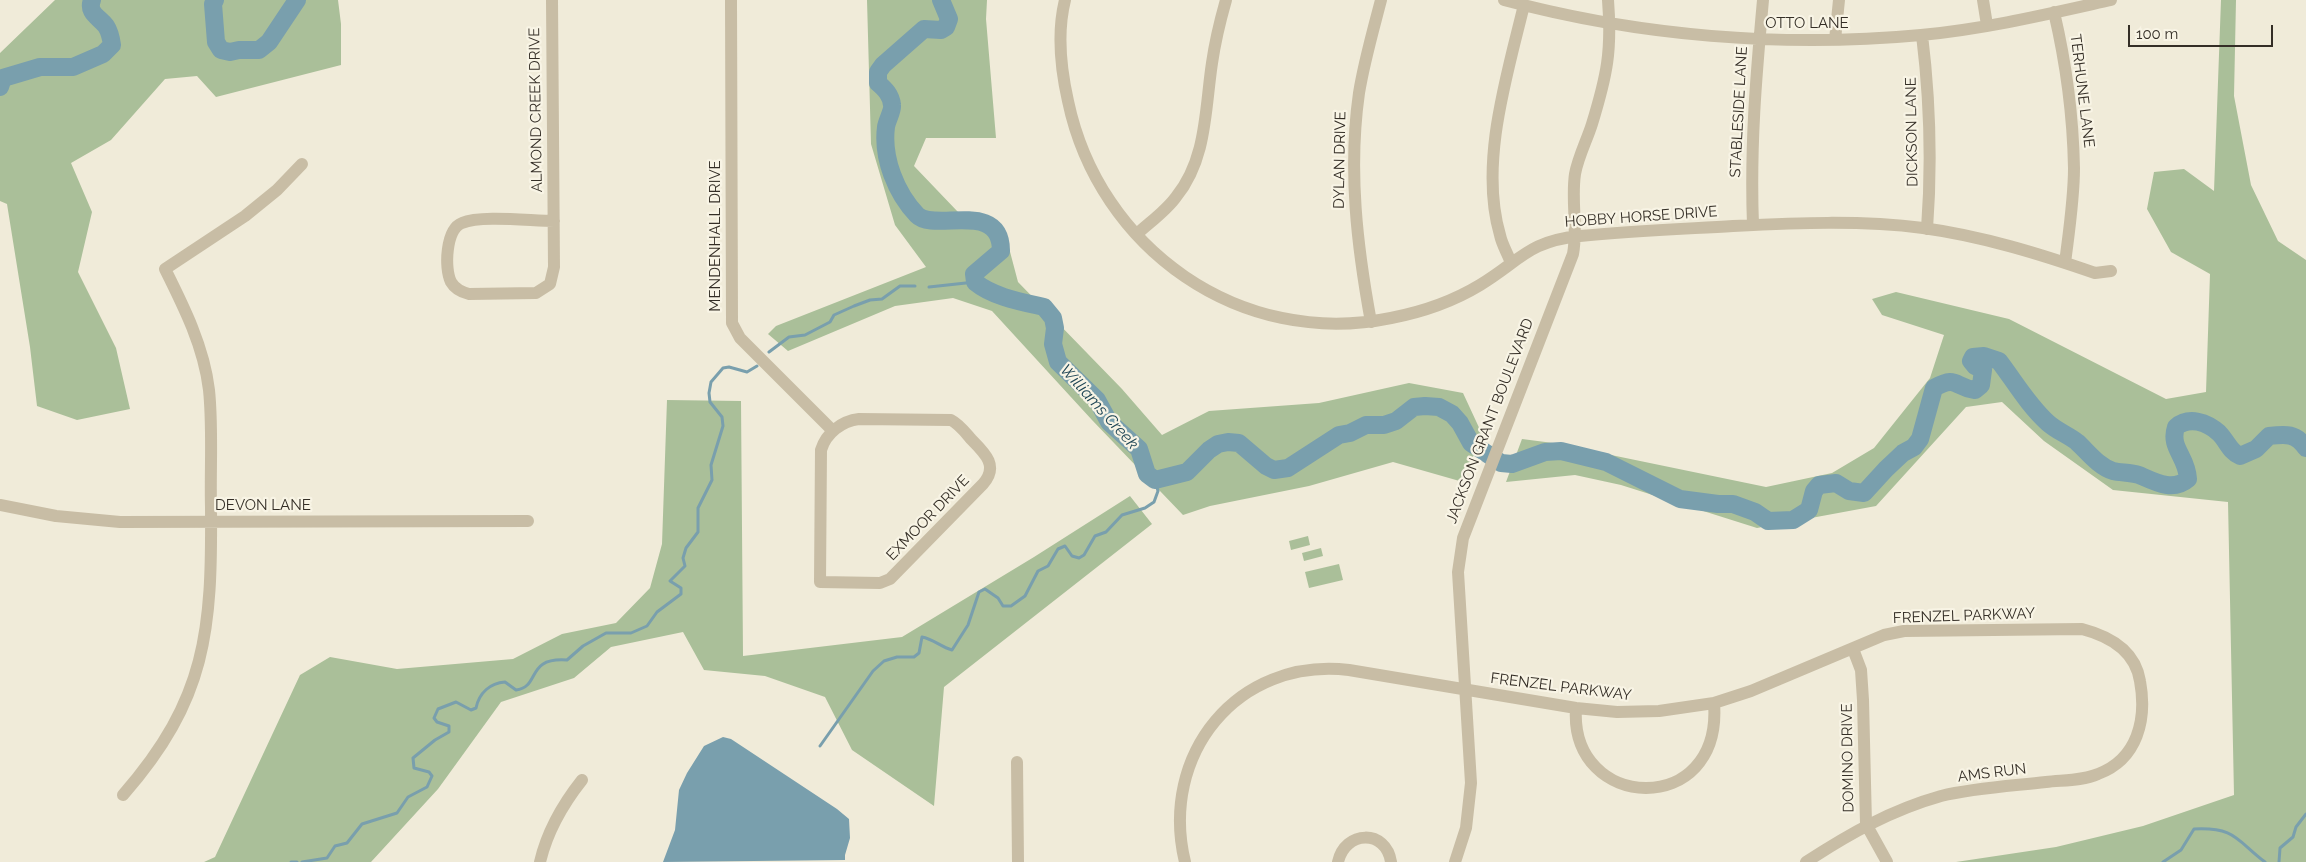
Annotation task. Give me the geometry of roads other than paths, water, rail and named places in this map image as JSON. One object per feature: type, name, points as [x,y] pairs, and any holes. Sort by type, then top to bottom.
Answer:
[{"type":"street","name":"ALMOND CREEK DRIVE","points":[[552,0],[554,221],[553,276],[550,284],[536,293],[470,294],[462,292],[451,282],[448,275],[448,241],[450,234],[459,224],[479,220],[554,221]]},
{"type":"street","name":"MENDENHALL DRIVE","points":[[730,0],[732,323],[740,338],[833,431]]},
{"type":"street","name":"HOBBY HORSE DRIVE","points":[[1065,0],[1062,16],[1062,58],[1065,90],[1082,149],[1110,200],[1137,234],[1165,264],[1220,299],[1242,308],[1308,323],[1341,324],[1371,322],[1443,304],[1481,284],[1533,246],[1550,240],[1576,236],[1753,225],[1836,222],[1927,229],[2001,244],[2095,273],[2111,271]]},
{"type":"street","points":[[1137,234],[1176,198],[1188,179],[1198,156],[1205,124],[1213,55],[1226,0]]},
{"type":"street","name":"DYLAN DRIVE","points":[[1371,322],[1357,236],[1353,171],[1359,93],[1381,0]]},
{"type":"street","name":"OTTO LANE","points":[[1504,0],[1525,3],[1609,24],[1759,39],[1835,40],[1922,35],[1987,25],[2111,0]]},
{"type":"street","name":"JACKSON GRANT BOULEVARD","points":[[1456,862],[1466,828],[1471,783],[1458,572],[1463,538],[1479,492],[1573,254],[1576,236],[1574,197],[1576,173],[1607,72],[1611,40],[1608,0]]},
{"type":"street","name":"STABLESIDE LANE","points":[[1753,225],[1750,161],[1763,0]]},
{"type":"street","points":[[1835,40],[1839,0]]},
{"type":"street","points":[[1983,0],[1987,25]]},
{"type":"street","points":[[1512,263],[1500,236],[1495,216],[1494,154],[1503,92],[1525,3]]},
{"type":"street","name":"TERHUNE LANE","points":[[2054,12],[2065,69],[2072,125],[2073,177],[2065,263]]},
{"type":"street","name":"DICKSON LANE","points":[[1922,35],[1931,128],[1931,171],[1927,229]]},
{"type":"street","points":[[123,795],[158,752],[183,708],[196,675],[206,637],[209,612],[211,522],[208,388],[192,326],[165,269],[245,216],[277,190],[302,164]]},
{"type":"street","name":"EXMOOR DRIVE","points":[[858,419],[949,420],[956,423],[987,455],[991,464],[990,474],[983,484],[890,579],[880,583],[820,582],[820,458],[822,446],[833,431],[846,422],[858,419]]},
{"type":"street","name":"DEVON LANE","points":[[0,505],[31,512],[81,519],[211,522],[528,521]]},
{"type":"street","name":"FRENZEL PARKWAY","points":[[1185,862],[1178,828],[1182,793],[1193,755],[1218,718],[1258,686],[1295,671],[1332,668],[1576,708],[1637,712],[1714,703],[1751,691],[1884,635],[1904,631],[2082,629],[2108,638],[2124,650],[2134,664],[2142,693]]},
{"type":"street","name":"DOMINO DRIVE","points":[[1853,648],[1861,670],[1864,700],[1866,824],[1887,862]]},
{"type":"street","name":"AMS RUN","points":[[1806,862],[1866,824],[1908,806],[1943,796],[2098,774],[2124,758],[2135,744],[2141,720],[2142,693]]},
{"type":"street","points":[[1576,708],[1576,730],[1586,755],[1593,764],[1613,780],[1638,788],[1652,789],[1676,782],[1700,762],[1708,749],[1714,730],[1714,703]]},
{"type":"street","points":[[1017,762],[1018,862]]},
{"type":"street","points":[[540,862],[553,826],[568,798],[582,780]]},
{"type":"street","points":[[1338,862],[1341,852],[1346,845],[1361,838],[1369,838],[1384,845],[1389,852],[1391,862]]},
{"type":"water","points":[[723,737],[731,739],[837,809],[849,819],[850,838],[845,860],[663,862],[675,830],[679,790],[687,773],[704,746]]},
{"type":"waterway","name":"Williams Creek","points":[[0,87],[3,78],[40,67],[73,67],[103,54],[112,45],[111,37],[106,26],[92,12],[92,0]]},
{"type":"waterway","name":"Williams Creek","points":[[215,0],[213,4],[216,42],[221,50],[230,52],[259,50],[269,42],[297,0]]},
{"type":"waterway","name":"Williams Creek","points":[[941,0],[949,19],[946,27],[941,30],[924,29],[883,65],[878,72],[878,83],[887,92],[892,105],[885,139],[889,163],[897,186],[909,206],[917,215],[925,220],[979,222],[990,226],[998,235],[1001,251],[974,274],[975,282],[990,292],[1044,307],[1053,318],[1055,328],[1053,344],[1058,362],[1097,400],[1109,422],[1139,449],[1147,474],[1155,480],[1187,472],[1209,450],[1218,444],[1228,442],[1239,443],[1266,466],[1274,470],[1288,468],[1339,435],[1350,433],[1366,425],[1384,425],[1396,421],[1414,407],[1425,406],[1439,407],[1452,414],[1460,423],[1471,443],[1501,463],[1512,464],[1545,452],[1561,451],[1606,462],[1680,499],[1733,504],[1755,512],[1768,521],[1793,520],[1809,510],[1814,491],[1819,485],[1836,483],[1849,491],[1864,493],[1886,469],[1903,453],[1914,447],[1920,439],[1934,388],[1947,382],[1975,390],[1981,385],[1983,370],[1975,366],[1971,361],[1973,357],[1984,356],[1999,361],[2028,401],[2048,423],[2077,442],[2103,466],[2113,471],[2136,474],[2158,483],[2170,485],[2182,483],[2188,479],[2187,471],[2176,447],[2174,434],[2176,427],[2192,421],[2204,423],[2214,429],[2234,452],[2240,456],[2256,449],[2269,436],[2294,437],[2306,448]]},
{"type":"waterway","points":[[929,287],[975,282]]},
{"type":"waterway","points":[[769,352],[789,337],[805,335],[830,322],[834,315],[870,300],[882,299],[900,286],[915,286]]},
{"type":"waterway","points":[[302,862],[327,858],[335,846],[347,843],[362,824],[397,813],[408,797],[427,787],[432,776],[429,772],[414,768],[413,758],[435,740],[449,732],[449,726],[437,722],[434,718],[438,709],[456,702],[471,710],[476,708],[483,693],[495,684],[505,682],[516,690],[524,688],[529,684],[539,667],[545,663],[554,660],[567,660],[583,646],[606,633],[631,633],[647,626],[657,612],[681,594],[681,588],[670,581],[685,566],[683,558],[686,548],[698,532],[698,508],[712,480],[711,465],[723,426],[722,417],[710,402],[711,382],[723,368],[729,367],[747,372],[757,366]]},
{"type":"waterway","points":[[820,746],[873,671],[884,661],[897,657],[914,657],[919,653],[922,637],[952,650],[968,625],[979,592],[985,589],[998,598],[1003,606],[1011,606],[1025,596],[1038,571],[1048,566],[1058,549],[1065,546],[1072,556],[1079,558],[1084,555],[1095,536],[1106,532],[1122,515],[1145,508],[1154,502],[1158,491],[1155,480]]},
{"type":"waterway","name":"AMS RUN","points":[[2279,862],[2280,848],[2293,837],[2296,827],[2306,814]]},
{"type":"waterway","name":"AMS RUN","points":[[2163,862],[2181,850],[2194,829],[2219,830],[2234,836],[2265,862]]},
{"type":"waterway","points":[[291,862],[297,862]]}]
